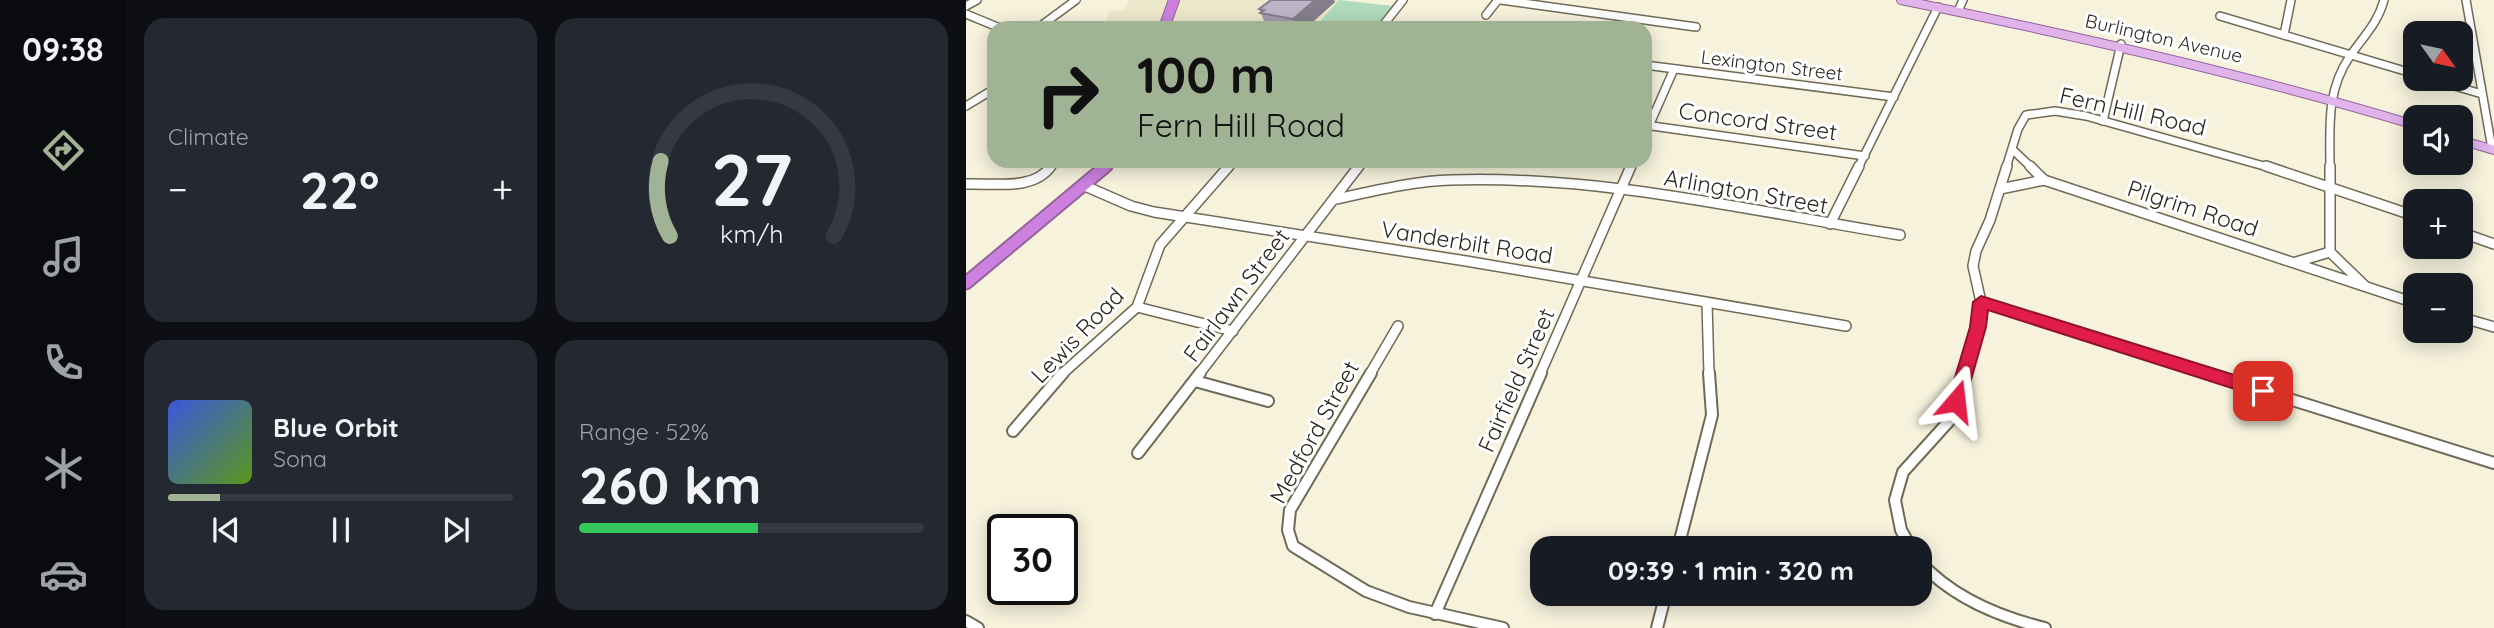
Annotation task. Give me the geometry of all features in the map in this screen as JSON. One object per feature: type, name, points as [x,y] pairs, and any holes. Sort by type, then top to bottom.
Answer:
[{"type":"highway","points":[[1166,21],[1174,0]]},
{"type":"highway","points":[[966,283],[1104,168]]},
{"type":"main road","name":"Burlington Avenue","points":[[1901,0],[2121,44],[2330,99],[2403,121]]},
{"type":"main road","points":[[2473,143],[2493,150]]},
{"type":"street","points":[[966,6],[977,0]]},
{"type":"street","points":[[1048,21],[1076,0]]},
{"type":"street","points":[[1387,21],[1404,0]]},
{"type":"street","points":[[1486,15],[1500,0],[1696,27]]},
{"type":"street","points":[[1958,11],[1963,0]]},
{"type":"street","points":[[2284,35],[2291,0]]},
{"type":"street","points":[[2368,289],[2330,252],[2330,99],[2350,55],[2379,16],[2384,0]]},
{"type":"street","points":[[2466,0],[2493,150]]},
{"type":"street","points":[[1830,224],[1938,7]]},
{"type":"street","points":[[966,14],[987,23]]},
{"type":"street","points":[[2220,16],[2403,70]]},
{"type":"street","points":[[2103,121],[2121,44]]},
{"type":"street","name":"Lexington Street","points":[[1652,66],[1894,97]]},
{"type":"street","points":[[1652,115],[1674,69]]},
{"type":"street","points":[[2472,91],[2482,94]]},
{"type":"street","points":[[966,106],[987,93]]},
{"type":"street","name":"Fern Hill Road","points":[[1981,302],[1973,266],[2018,129],[2026,115],[2035,112],[2049,110],[2103,121],[2243,158],[2403,212]]},
{"type":"street","name":"Concord Street","points":[[1652,126],[1865,156]]},
{"type":"street","name":"Pilgrim Road","points":[[2013,150],[2044,180],[2403,299]]},
{"type":"street","points":[[967,184],[1023,184],[1040,179],[1049,168]]},
{"type":"street","name":"Lewis Road","points":[[1013,432],[1068,367],[1137,307],[1160,245],[1228,168]]},
{"type":"street","name":"Fairlawn Street","points":[[1138,453],[1358,168]]},
{"type":"street","name":"Fairfield Street","points":[[1435,614],[1630,168]]},
{"type":"street","name":"Arlington Street","points":[[1336,199],[1391,187],[1448,180],[1528,179],[1620,189],[1900,235]]},
{"type":"street","name":"Pilgrim Road","points":[[2000,189],[2044,180]]},
{"type":"street","name":"Vanderbilt Road","points":[[1085,186],[1131,206],[1183,216],[1846,326]]},
{"type":"street","points":[[2473,237],[2494,244]]},
{"type":"street","points":[[2296,262],[2330,252]]},
{"type":"street","points":[[1904,536],[1895,500],[1903,472],[1950,420],[1978,327],[1981,302],[2494,463]]},
{"type":"street","points":[[1681,536],[1712,415],[1707,354],[1707,303]]},
{"type":"street","points":[[1137,307],[1233,331]]},
{"type":"street","points":[[2473,321],[2494,327]]},
{"type":"street","name":"Medford Street","points":[[1398,326],[1290,510],[1288,530],[1293,546],[1366,591],[1435,614],[1503,628]]},
{"type":"street","points":[[1195,381],[1268,401]]},
{"type":"street","points":[[1932,575],[1959,594],[2032,626],[2045,628]]},
{"type":"street","points":[[1657,628],[1663,606]]},
{"type":"street","points":[[966,621],[978,628]]},
{"type":"shaded area","points":[[1130,0],[1339,0],[1320,21],[1106,21],[1109,12],[1124,10]]},
{"type":"green space","points":[[1339,0],[1393,6],[1381,21],[1320,21]]},
{"type":"building","points":[[1271,0],[1315,0],[1293,19],[1260,13],[1264,10],[1259,9]]},
{"type":"route","points":[[1956,401],[1978,327],[1981,302],[2263,391]]}]
